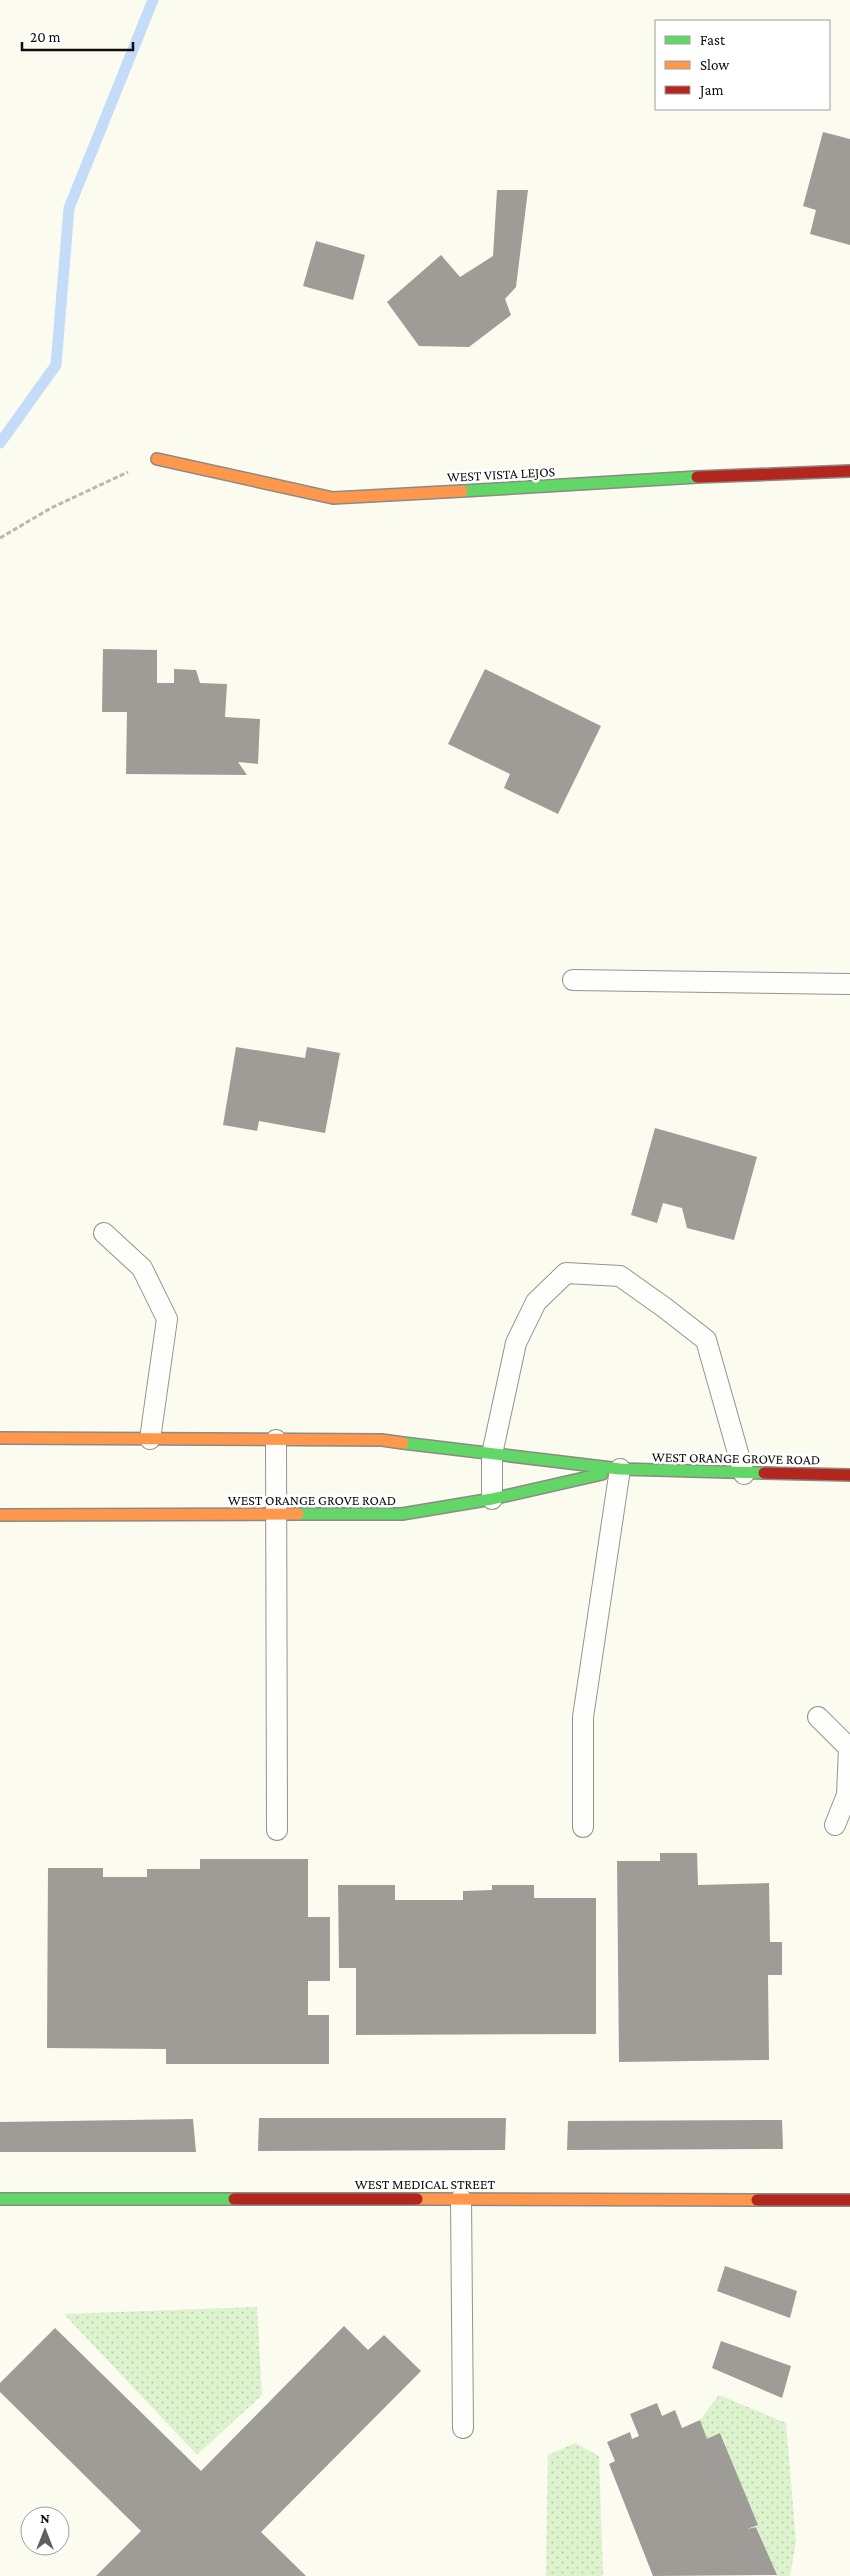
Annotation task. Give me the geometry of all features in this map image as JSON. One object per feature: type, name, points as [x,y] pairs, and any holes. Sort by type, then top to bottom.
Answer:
[{"type":"street","name":"WEST VISTA LEJOS","points":[[157,460],[333,498],[792,472],[850,471]]},
{"type":"street","name":"WEST ORANGE GROVE ROAD","points":[[0,1438],[382,1440],[620,1469],[744,1474],[850,1475]]},
{"type":"street","name":"WEST ORANGE GROVE ROAD","points":[[0,1514],[277,1516],[402,1514],[492,1499],[620,1469]]},
{"type":"street","name":"WEST MEDICAL STREET","points":[[0,2199],[850,2200]]},
{"type":"lane","points":[[573,980],[850,984]]},
{"type":"lane","points":[[104,1233],[142,1268],[167,1320],[150,1439]]},
{"type":"lane","points":[[492,1499],[492,1454],[516,1343],[536,1302],[566,1273],[620,1276],[666,1308],[706,1340],[744,1474]]},
{"type":"lane","points":[[276,1440],[277,1830]]},
{"type":"lane","points":[[583,1827],[583,1717],[620,1469]]},
{"type":"lane","points":[[818,1717],[849,1748],[847,1794],[835,1825]]},
{"type":"lane","points":[[461,2199],[463,2428]]},
{"type":"path","points":[[0,538],[51,508],[157,460]]},
{"type":"green space","points":[[257,2307],[262,2395],[197,2455],[64,2314]]},
{"type":"green space","points":[[719,2395],[786,2423],[796,2542],[790,2576],[776,2576],[721,2433],[707,2439],[700,2420]]},
{"type":"green space","points":[[575,2443],[599,2456],[603,2576],[546,2576],[548,2455]]},
{"type":"building","points":[[823,132],[850,139],[850,245],[810,234],[816,210],[803,206]]},
{"type":"building","points":[[497,190],[528,190],[516,287],[505,299],[511,315],[469,347],[419,346],[387,302],[441,255],[460,277],[493,256]]},
{"type":"building","points":[[316,241],[365,255],[353,300],[303,286]]},
{"type":"building","points":[[103,649],[157,650],[157,683],[174,683],[174,669],[196,670],[200,683],[227,684],[225,717],[260,719],[258,764],[238,762],[247,775],[126,774],[127,712],[102,712]]},
{"type":"building","points":[[485,669],[601,726],[558,814],[504,788],[510,774],[448,744]]},
{"type":"building","points":[[236,1047],[305,1058],[307,1047],[340,1053],[325,1133],[259,1121],[257,1131],[223,1125]]},
{"type":"building","points":[[655,1128],[757,1157],[734,1240],[687,1228],[682,1208],[663,1203],[657,1223],[631,1215]]},
{"type":"building","points":[[660,1853],[697,1853],[698,1885],[769,1883],[770,1942],[782,1942],[782,1975],[768,1975],[769,2060],[619,2062],[617,1861],[660,1861]]},
{"type":"building","points":[[200,1859],[308,1859],[308,1917],[330,1917],[330,1981],[308,1981],[308,2015],[329,2015],[329,2064],[166,2064],[166,2049],[47,2048],[48,1868],[103,1868],[103,1877],[147,1877],[147,1869],[200,1869]]},
{"type":"building","points":[[338,1885],[395,1885],[395,1900],[463,1900],[463,1891],[492,1890],[492,1885],[534,1885],[534,1898],[596,1898],[596,2034],[356,2035],[356,1968],[339,1968]]},
{"type":"building","points":[[259,2118],[506,2118],[505,2150],[258,2151]]},
{"type":"building","points":[[193,2119],[196,2152],[0,2152],[0,2122]]},
{"type":"building","points":[[782,2120],[783,2149],[567,2150],[568,2121]]},
{"type":"building","points":[[725,2266],[797,2291],[790,2318],[717,2291]]},
{"type":"building","points":[[344,2326],[368,2350],[384,2335],[421,2371],[261,2532],[306,2576],[96,2576],[141,2531],[0,2392],[0,2383],[55,2328],[201,2471]]},
{"type":"building","points":[[721,2341],[791,2366],[782,2398],[712,2368]]},
{"type":"building","points":[[657,2403],[662,2416],[675,2410],[682,2428],[700,2420],[707,2439],[720,2433],[758,2525],[747,2529],[756,2527],[777,2575],[653,2576],[609,2464],[615,2461],[607,2442],[630,2432],[632,2439],[639,2436],[630,2414]]},
{"type":"waterway","points":[[0,443],[56,365],[69,208],[153,0]]},
{"type":"traffic: fast","points":[[462,491],[697,477]]},
{"type":"traffic: fast","points":[[403,1443],[620,1469],[764,1473]]},
{"type":"traffic: fast","points":[[298,1514],[402,1514],[492,1499],[602,1474]]},
{"type":"traffic: fast","points":[[0,2199],[234,2199]]},
{"type":"traffic: slow","points":[[157,459],[333,498],[462,491]]},
{"type":"traffic: slow","points":[[0,1438],[382,1440],[403,1443]]},
{"type":"traffic: slow","points":[[0,1515],[298,1514]]},
{"type":"traffic: slow","points":[[417,2199],[757,2200]]},
{"type":"traffic: jam","points":[[697,477],[850,471]]},
{"type":"traffic: jam","points":[[764,1473],[850,1475]]},
{"type":"traffic: jam","points":[[234,2199],[417,2199]]},
{"type":"traffic: jam","points":[[757,2200],[850,2200]]}]
